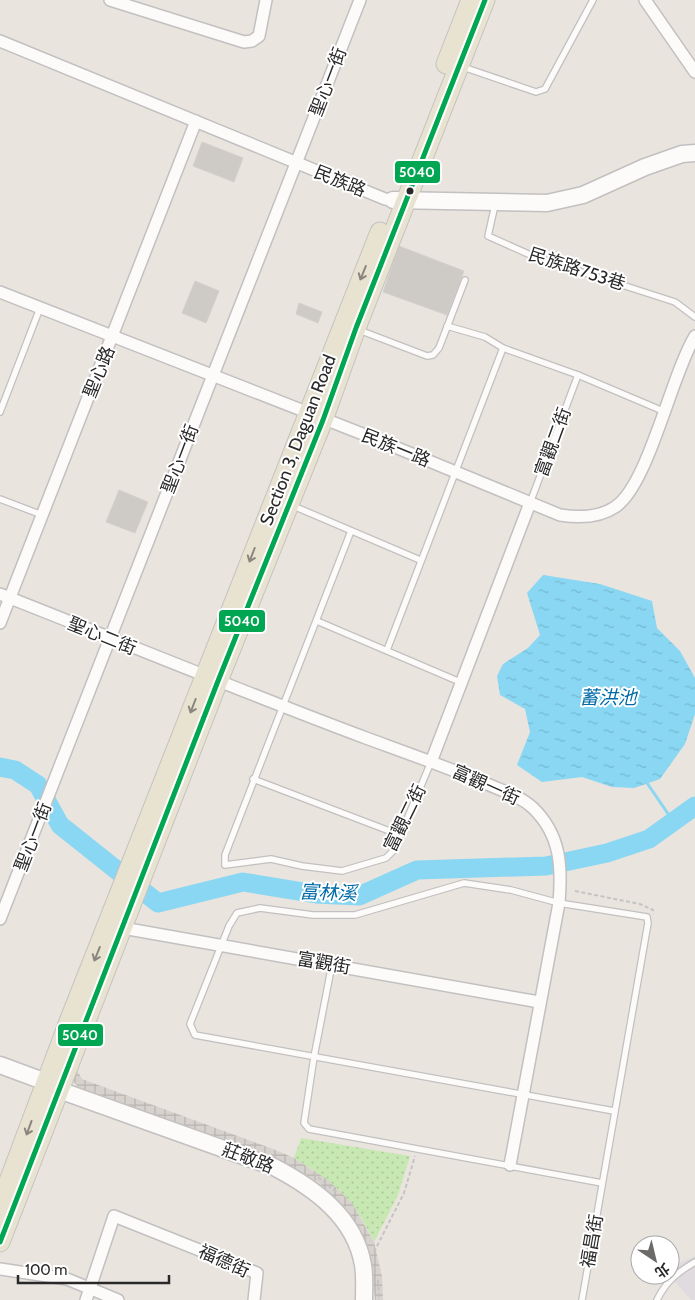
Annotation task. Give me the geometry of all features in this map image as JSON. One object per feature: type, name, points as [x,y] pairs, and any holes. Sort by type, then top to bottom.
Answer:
[{"type":"main road","name":"Section 3, Daguan Road","points":[[115,927],[452,65],[471,0]]},
{"type":"main road","name":"Section 3, Daguan Road","points":[[452,65],[485,0]]},
{"type":"main road","name":"Section 3, Daguan Road","points":[[211,679],[288,504],[315,417]]},
{"type":"main road","points":[[0,1242],[53,1086],[115,927]]},
{"type":"main road","points":[[0,1205],[53,1086]]},
{"type":"street","points":[[110,0],[244,42],[252,41],[259,36],[266,0]]},
{"type":"street","name":"聖心一街","points":[[0,919],[360,0]]},
{"type":"street","points":[[645,0],[695,72]]},
{"type":"street","name":"民族路","points":[[0,41],[385,199],[399,201],[547,203],[583,195],[645,167],[682,154],[695,153]]},
{"type":"street","name":"聖心路","points":[[0,623],[5,596],[42,514],[196,121]]},
{"type":"street","name":"民族一路","points":[[0,292],[213,375],[560,515],[577,518],[604,514],[617,506],[637,482],[663,411],[695,336]]},
{"type":"street","name":"富觀二街","points":[[431,762],[530,503]]},
{"type":"street","name":"聖心二街","points":[[5,596],[211,679]]},
{"type":"street","name":"富觀一街","points":[[211,679],[521,798],[543,819],[555,840],[562,870],[559,903],[510,1165]]},
{"type":"street","name":"富觀街","points":[[115,927],[539,1002]]},
{"type":"street","name":"莊敬路","points":[[0,1065],[274,1167],[296,1179],[335,1209],[355,1239],[363,1265],[364,1300]]},
{"type":"street","name":"福德街","points":[[90,1287],[114,1216],[256,1272],[254,1300]]},
{"type":"street","points":[[0,1269],[66,1279],[90,1287],[118,1300]]},
{"type":"street","points":[[86,1300],[90,1287]]},
{"type":"lane","points":[[452,65],[536,92],[545,89],[593,0]]},
{"type":"lane","name":"民族路753巷","points":[[495,203],[488,236],[535,257],[674,302],[695,317]]},
{"type":"lane","points":[[350,325],[426,356],[434,355],[439,348],[465,280]]},
{"type":"lane","points":[[0,412],[40,308]]},
{"type":"lane","points":[[447,326],[484,337],[504,348],[578,375],[663,411]]},
{"type":"lane","points":[[387,650],[420,560],[504,348]]},
{"type":"lane","name":"富觀二街","points":[[530,503],[578,375]]},
{"type":"lane","points":[[0,392],[7,395]]},
{"type":"lane","points":[[0,499],[42,514]]},
{"type":"lane","points":[[288,504],[420,560]]},
{"type":"lane","name":"富觀二街","points":[[351,530],[317,621],[253,779],[225,855],[225,865],[271,859],[302,866],[342,870],[386,858],[400,835],[431,762]]},
{"type":"lane","points":[[317,621],[460,682]]},
{"type":"lane","points":[[253,779],[400,835]]},
{"type":"lane","points":[[559,903],[511,890],[464,883],[355,915],[313,916],[260,908],[237,913],[221,946],[190,1024],[195,1034],[614,1111]]},
{"type":"lane","name":"福昌街","points":[[559,903],[647,917],[648,923],[582,1300]]},
{"type":"lane","points":[[332,964],[314,1057],[304,1123],[306,1127],[602,1183]]},
{"type":"lane","points":[[657,1300],[663,1286],[678,1272],[695,1262]]},
{"type":"path","points":[[363,1265],[389,1225],[404,1193],[417,1148]]},
{"type":"shaded area","points":[[75,1067],[82,1079],[273,1149],[294,1158],[328,1180],[352,1203],[374,1242],[382,1276],[383,1300],[375,1300],[371,1263],[358,1228],[346,1208],[319,1183],[289,1165],[265,1154],[78,1087],[73,1081]]},
{"type":"shaded area","points":[[695,1256],[695,1300],[691,1300],[678,1285],[680,1285],[680,1263]]},
{"type":"green space","points":[[301,1138],[410,1156],[398,1195],[374,1242],[358,1214],[342,1193],[321,1175],[294,1158]]},
{"type":"water","name":"蓄洪池","points":[[543,575],[600,584],[652,601],[657,628],[680,651],[695,678],[695,714],[685,744],[660,779],[634,788],[612,787],[582,777],[542,782],[517,765],[530,732],[525,709],[500,695],[497,676],[503,664],[528,648],[540,635],[527,593]]},
{"type":"building","points":[[202,142],[243,158],[234,182],[193,166]]},
{"type":"building","points":[[399,246],[464,271],[447,315],[383,292]]},
{"type":"building","points":[[195,281],[219,291],[206,323],[182,313]]},
{"type":"building","points":[[299,303],[322,312],[318,323],[296,314]]},
{"type":"building","points":[[119,490],[148,502],[135,533],[106,522]]},
{"type":"waterway","name":"富林溪","points":[[0,767],[15,770],[38,785],[60,825],[158,903],[243,882],[316,894],[359,896],[417,870],[546,866],[607,853],[649,839],[695,806]]},
{"type":"waterway","points":[[647,783],[673,821]]},
{"type":"transit line","name":"5040","points":[[0,1242],[218,681],[323,420],[356,328],[485,0]]}]
